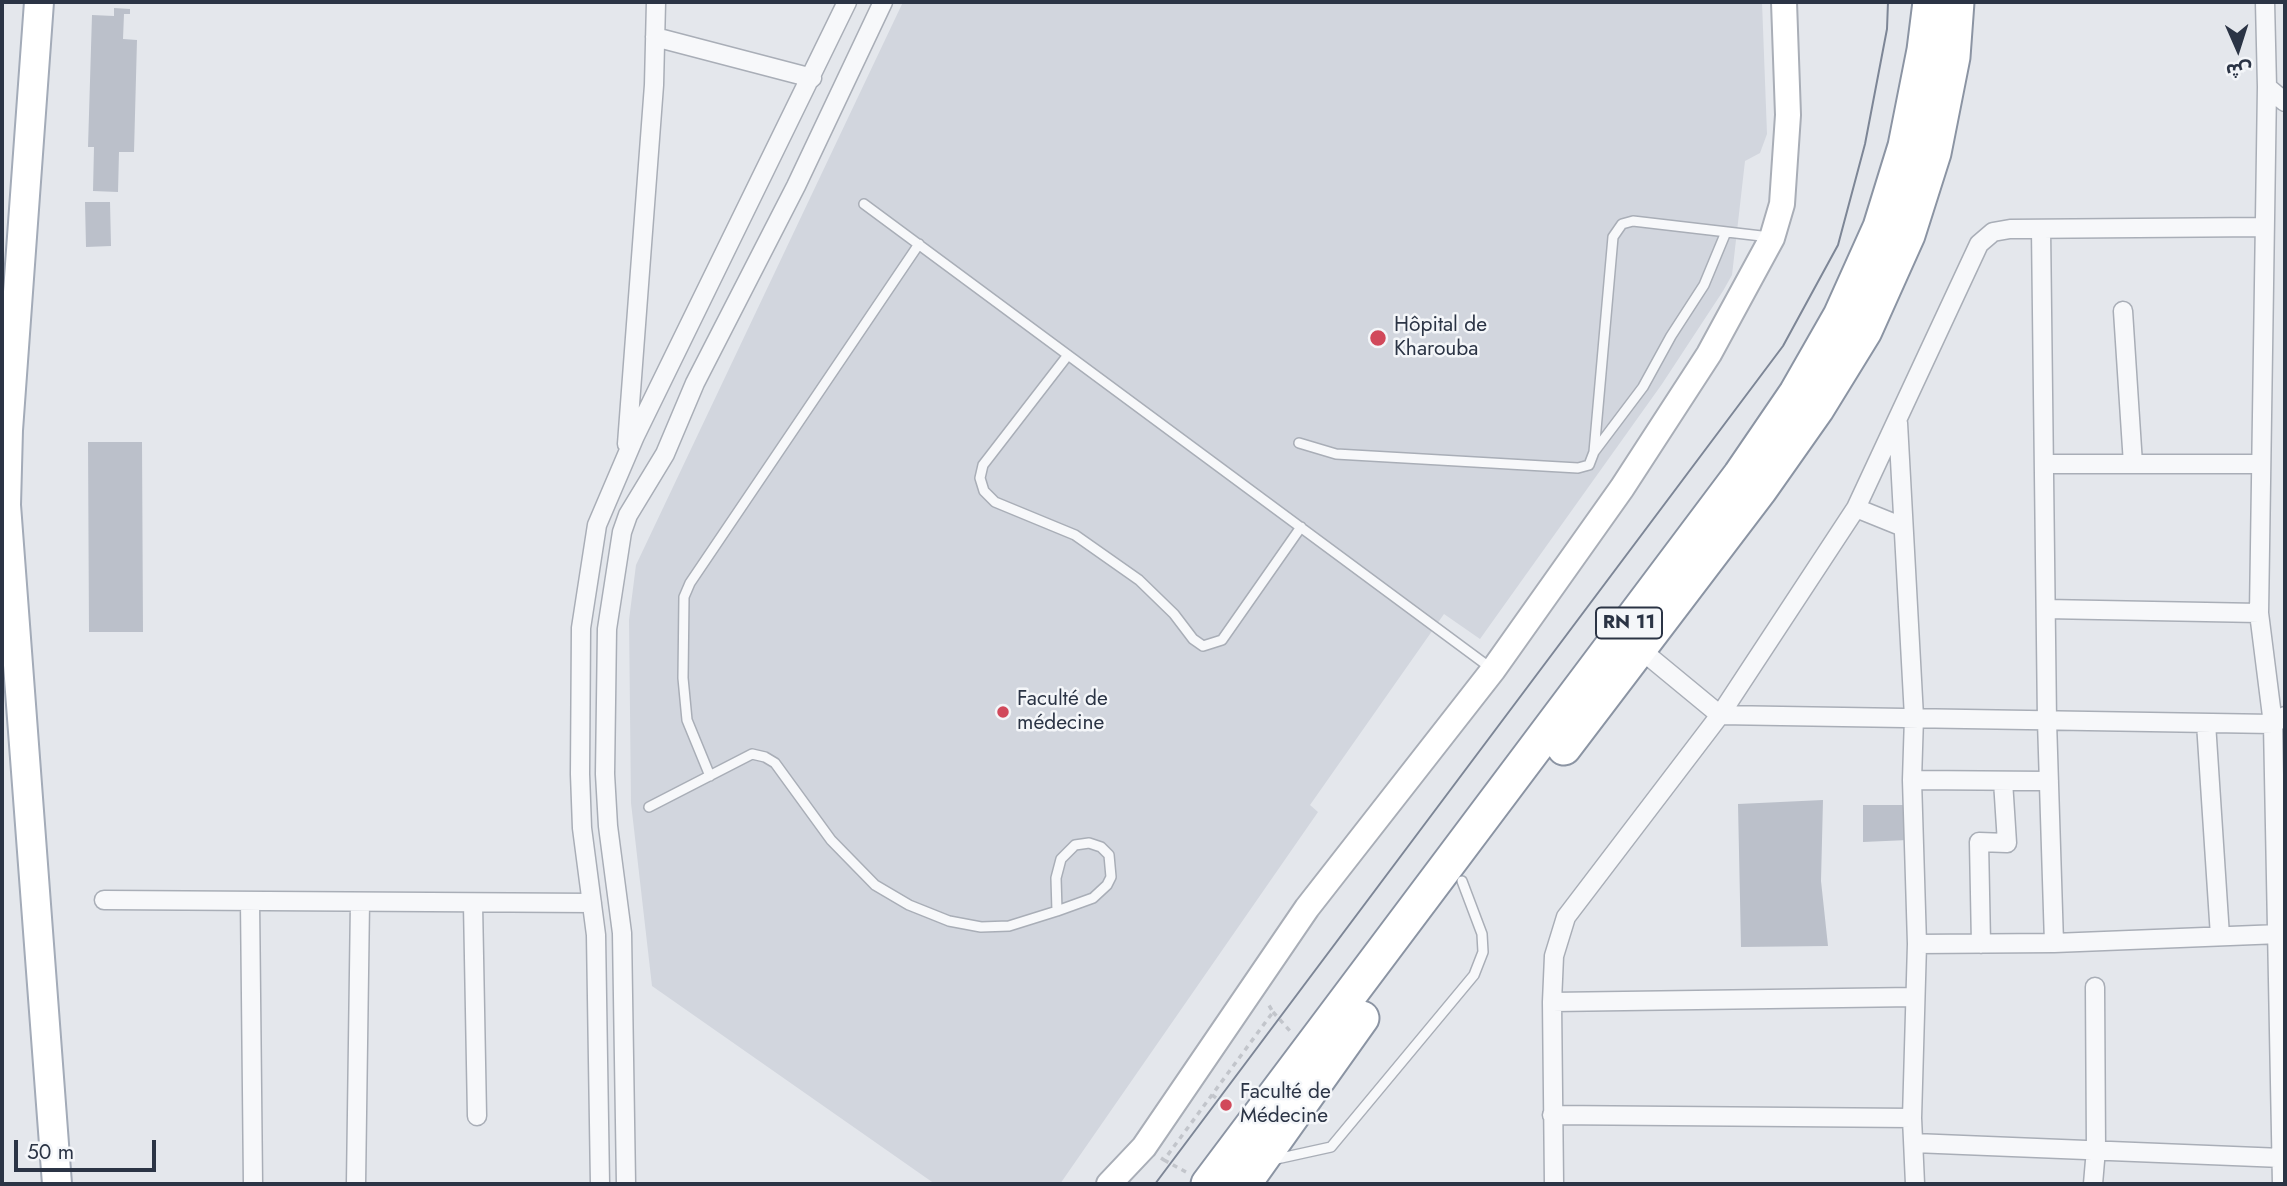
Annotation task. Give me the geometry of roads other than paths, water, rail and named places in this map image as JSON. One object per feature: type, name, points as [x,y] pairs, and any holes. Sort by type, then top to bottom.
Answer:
[{"type":"highway","name":"RN 11","points":[[1208,1184],[1384,954],[1740,475],[1796,393],[1840,316],[1880,227],[1905,146],[1924,50],[1930,2]]},
{"type":"highway","name":"RN 11","points":[[1251,1173],[1462,881],[1640,649],[1817,410],[1866,331],[1908,235],[1934,153],[1953,57],[1957,2]]},
{"type":"main road","points":[[38,2],[8,430],[6,505],[57,1184]]},
{"type":"street","points":[[626,454],[656,2]]},
{"type":"street","points":[[600,1184],[599,1038],[592,903],[580,775],[581,628],[597,525],[626,454],[847,2]]},
{"type":"street","points":[[626,1184],[622,933],[608,826],[605,774],[607,629],[622,532],[665,454],[695,383],[796,186],[883,2]]},
{"type":"street","points":[[1109,1184],[1144,1147],[1307,908],[1493,670],[1622,488],[1709,354],[1772,238],[1782,204],[1788,115],[1784,2]]},
{"type":"street","points":[[2265,2],[2267,87],[2259,613],[2279,720],[2282,1184]]},
{"type":"street","points":[[655,37],[812,78]]},
{"type":"street","points":[[2267,87],[2285,102]]},
{"type":"street","points":[[1553,1184],[1554,956],[1566,917],[1720,715],[1856,508],[1979,244],[1998,230],[2264,227]]},
{"type":"street","points":[[2041,229],[2054,943]]},
{"type":"street","points":[[2123,311],[2133,464]]},
{"type":"street","points":[[1898,419],[1914,717],[1912,780],[1917,944],[1912,1118],[1915,1184]]},
{"type":"street","points":[[2044,464],[2260,464]]},
{"type":"street","points":[[614,481],[640,495]]},
{"type":"street","points":[[1856,508],[1903,527]]},
{"type":"street","points":[[2046,609],[2259,613]]},
{"type":"street","points":[[1640,649],[1720,715],[2206,723],[2279,720]]},
{"type":"street","points":[[2206,723],[2220,936]]},
{"type":"street","points":[[1912,780],[2049,781]]},
{"type":"street","points":[[1981,944],[1979,842],[2007,843],[2003,781],[2049,781]]},
{"type":"street","points":[[104,900],[592,903]]},
{"type":"street","points":[[250,901],[253,1184]]},
{"type":"street","points":[[356,1184],[360,902]]},
{"type":"street","points":[[473,904],[477,1116]]},
{"type":"street","points":[[1917,944],[2054,943],[2280,934]]},
{"type":"street","points":[[2093,1184],[2096,1149],[2095,987]]},
{"type":"street","points":[[1552,1002],[1914,998]]},
{"type":"street","points":[[1552,1115],[1912,1118]]},
{"type":"street","points":[[1914,1143],[2282,1158]]},
{"type":"lane","points":[[864,204],[1493,670]]},
{"type":"lane","points":[[1594,452],[1613,237],[1622,224],[1633,221],[1772,238]]},
{"type":"lane","points":[[1299,443],[1335,454],[1578,468],[1589,465],[1594,452],[1643,387],[1671,336],[1704,285],[1726,232]]},
{"type":"lane","points":[[710,775],[687,720],[683,678],[684,597],[697,571],[919,244]]},
{"type":"lane","points":[[1068,355],[983,465],[980,478],[984,491],[995,502],[1075,535],[1139,580],[1174,614],[1193,639],[1203,646],[1222,640],[1301,527]]},
{"type":"lane","points":[[649,807],[752,754],[765,757],[775,763],[831,840],[875,885],[909,905],[949,921],[981,927],[1009,926],[1057,911],[1093,898],[1107,886],[1112,866],[1109,855],[1101,847],[1089,843],[1068,848],[1061,859],[1056,878],[1057,911]]},
{"type":"lane","points":[[1251,1173],[1331,1147],[1474,975],[1483,952],[1482,934],[1462,881]]},
{"type":"tram line","points":[[1155,1184],[1783,346],[1838,245],[1865,144],[1887,29],[1888,2]]},
{"type":"place","name":"Hôpital de Kharouba","points":[[1378,338]]},
{"type":"place","name":"Faculté de médecine","points":[[1003,712]]},
{"type":"place","name":"Faculté de Médecine","points":[[1226,1105]]}]
